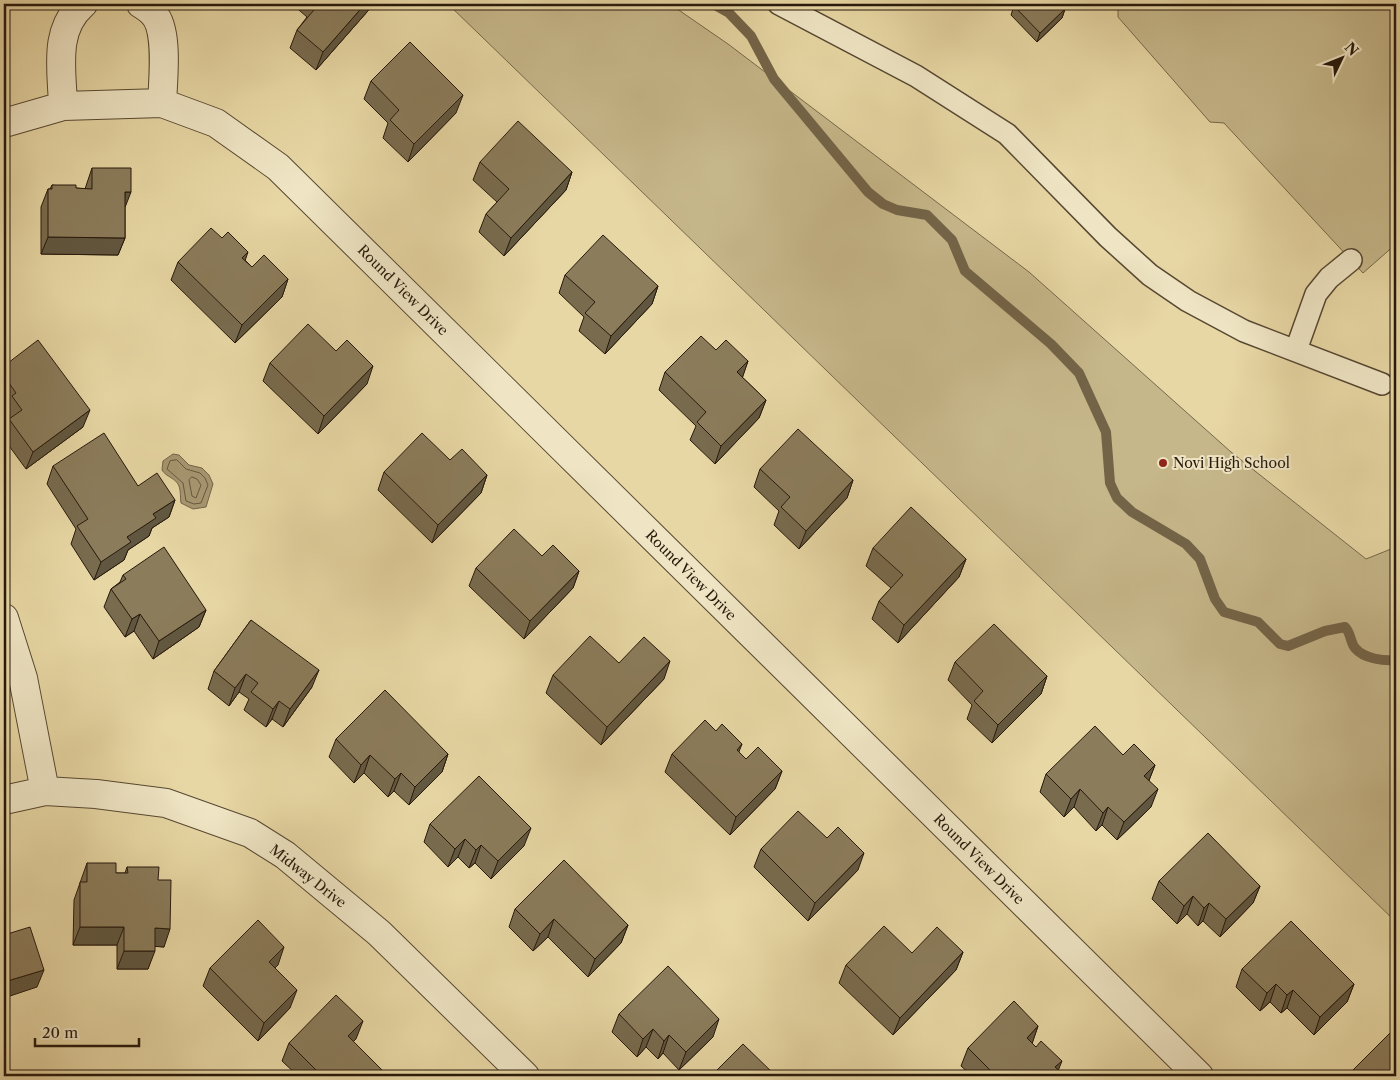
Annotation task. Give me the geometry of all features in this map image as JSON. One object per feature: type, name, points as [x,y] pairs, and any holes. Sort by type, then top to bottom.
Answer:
[{"type":"street","points":[[63,106],[63,35],[70,18],[83,4]]},
{"type":"street","points":[[141,4],[156,17],[160,26],[163,50],[162,104]]},
{"type":"street","name":"Round View Drive","points":[[4,123],[63,106],[162,104],[216,123],[278,166],[1199,1076]]},
{"type":"street","points":[[4,618],[23,678],[45,791]]},
{"type":"street","name":"Midway Drive","points":[[4,800],[45,791],[96,794],[166,803],[250,833],[285,855],[379,933],[526,1076]]},
{"type":"lane","points":[[779,4],[916,76],[1007,134],[1108,236],[1150,274],[1180,295],[1244,331],[1382,384]]},
{"type":"lane","points":[[1296,350],[1316,294],[1330,278],[1351,260]]},
{"type":"shaded area","points":[[448,4],[670,4],[728,44],[1029,272],[1231,452],[1366,559],[1396,547],[1396,922]]},
{"type":"shaded area","points":[[1118,4],[1396,4],[1396,244],[1363,273],[1224,123],[1210,122],[1118,17]]},
{"type":"water","points":[[173,454],[179,455],[189,465],[202,468],[209,475],[213,484],[206,507],[193,509],[181,503],[178,483],[162,470],[163,461]]},
{"type":"building","points":[[319,4],[365,4],[323,52],[297,30]]},
{"type":"building","points":[[1017,4],[1060,4],[1065,9],[1040,33],[1014,6]]},
{"type":"building","points":[[410,42],[463,95],[414,144],[390,120],[399,110],[371,81]]},
{"type":"building","points":[[518,121],[572,172],[511,238],[486,214],[509,189],[480,162]]},
{"type":"building","points":[[92,168],[131,168],[131,192],[125,192],[125,238],[48,237],[48,189],[52,189],[52,185],[76,185],[76,188],[92,189]]},
{"type":"building","points":[[211,228],[222,238],[228,232],[248,252],[242,258],[252,267],[264,255],[288,279],[242,325],[178,262]]},
{"type":"building","points":[[603,235],[658,286],[611,336],[585,313],[595,302],[565,275]]},
{"type":"building","points":[[308,324],[336,351],[347,340],[373,366],[324,416],[270,363]]},
{"type":"building","points":[[701,336],[716,350],[726,340],[748,361],[737,372],[766,400],[721,446],[697,422],[706,412],[665,372]]},
{"type":"building","points":[[38,340],[90,410],[33,452],[9,419],[22,410],[12,396],[16,393],[4,376],[4,366]]},
{"type":"building","points":[[798,429],[853,480],[806,531],[781,507],[790,497],[760,469]]},
{"type":"building","points":[[104,433],[138,486],[157,473],[175,500],[153,514],[156,518],[127,537],[131,542],[101,562],[77,526],[88,519],[53,466]]},
{"type":"building","points":[[422,433],[450,460],[462,449],[487,475],[438,525],[384,472]]},
{"type":"building","points":[[911,507],[966,559],[904,625],[879,601],[903,575],[873,548]]},
{"type":"building","points":[[514,529],[542,556],[553,545],[579,571],[530,621],[476,568]]},
{"type":"building","points":[[164,547],[206,610],[159,641],[140,614],[132,619],[111,589],[126,579],[123,575]]},
{"type":"building","points":[[251,620],[319,670],[290,709],[279,701],[273,709],[251,692],[258,683],[246,674],[235,688],[214,671]]},
{"type":"building","points":[[994,624],[1047,676],[998,725],[974,701],[983,691],[955,662]]},
{"type":"building","points":[[590,636],[619,663],[644,637],[670,661],[607,727],[553,675]]},
{"type":"building","points":[[385,690],[448,754],[415,787],[401,773],[395,779],[370,755],[361,765],[336,739]]},
{"type":"building","points":[[705,720],[716,731],[722,724],[742,744],[737,750],[746,759],[758,747],[782,771],[736,817],[672,754]]},
{"type":"building","points":[[1095,726],[1123,755],[1134,744],[1155,765],[1144,776],[1158,789],[1124,822],[1108,807],[1103,813],[1080,789],[1071,799],[1046,774]]},
{"type":"building","points":[[479,776],[531,828],[498,861],[481,845],[476,850],[465,839],[455,849],[430,824]]},
{"type":"building","points":[[798,811],[827,838],[838,827],[864,853],[815,903],[761,849]]},
{"type":"building","points":[[1208,833],[1260,886],[1226,919],[1209,903],[1204,908],[1193,896],[1184,906],[1159,881]]},
{"type":"building","points":[[564,860],[628,925],[595,959],[554,919],[540,934],[515,909]]},
{"type":"building","points":[[87,863],[116,863],[116,873],[128,873],[127,867],[159,867],[158,880],[171,880],[170,929],[155,928],[155,951],[124,951],[124,927],[80,927],[80,882],[87,882]]},
{"type":"building","points":[[258,920],[284,947],[269,962],[297,990],[264,1023],[210,968]]},
{"type":"building","points":[[1291,921],[1354,984],[1320,1017],[1293,990],[1287,995],[1276,984],[1267,993],[1242,969]]},
{"type":"building","points":[[884,926],[912,953],[937,927],[963,952],[900,1018],[846,965]]},
{"type":"building","points":[[30,927],[44,970],[4,982],[4,935]]},
{"type":"building","points":[[668,966],[719,1019],[686,1052],[669,1035],[664,1041],[653,1029],[643,1039],[619,1014]]},
{"type":"building","points":[[336,995],[363,1021],[348,1036],[383,1071],[378,1076],[322,1076],[289,1043]]},
{"type":"building","points":[[1014,1001],[1038,1026],[1027,1038],[1036,1047],[1041,1041],[1062,1061],[1055,1067],[1065,1076],[996,1076],[968,1048]]},
{"type":"building","points":[[1396,1027],[1396,1076],[1353,1076],[1350,1073]]},
{"type":"building","points":[[743,1044],[776,1076],[711,1076]]},
{"type":"waterway","points":[[713,4],[729,13],[751,36],[774,79],[868,192],[883,204],[897,210],[927,215],[952,240],[965,271],[1051,344],[1079,373],[1106,432],[1110,483],[1117,498],[1132,512],[1186,544],[1200,559],[1215,599],[1224,612],[1258,622],[1280,644],[1288,646],[1325,631],[1345,627],[1353,646],[1359,652],[1374,658],[1396,660]]},
{"type":"place","name":"Novi High School","points":[[1163,463]]}]
